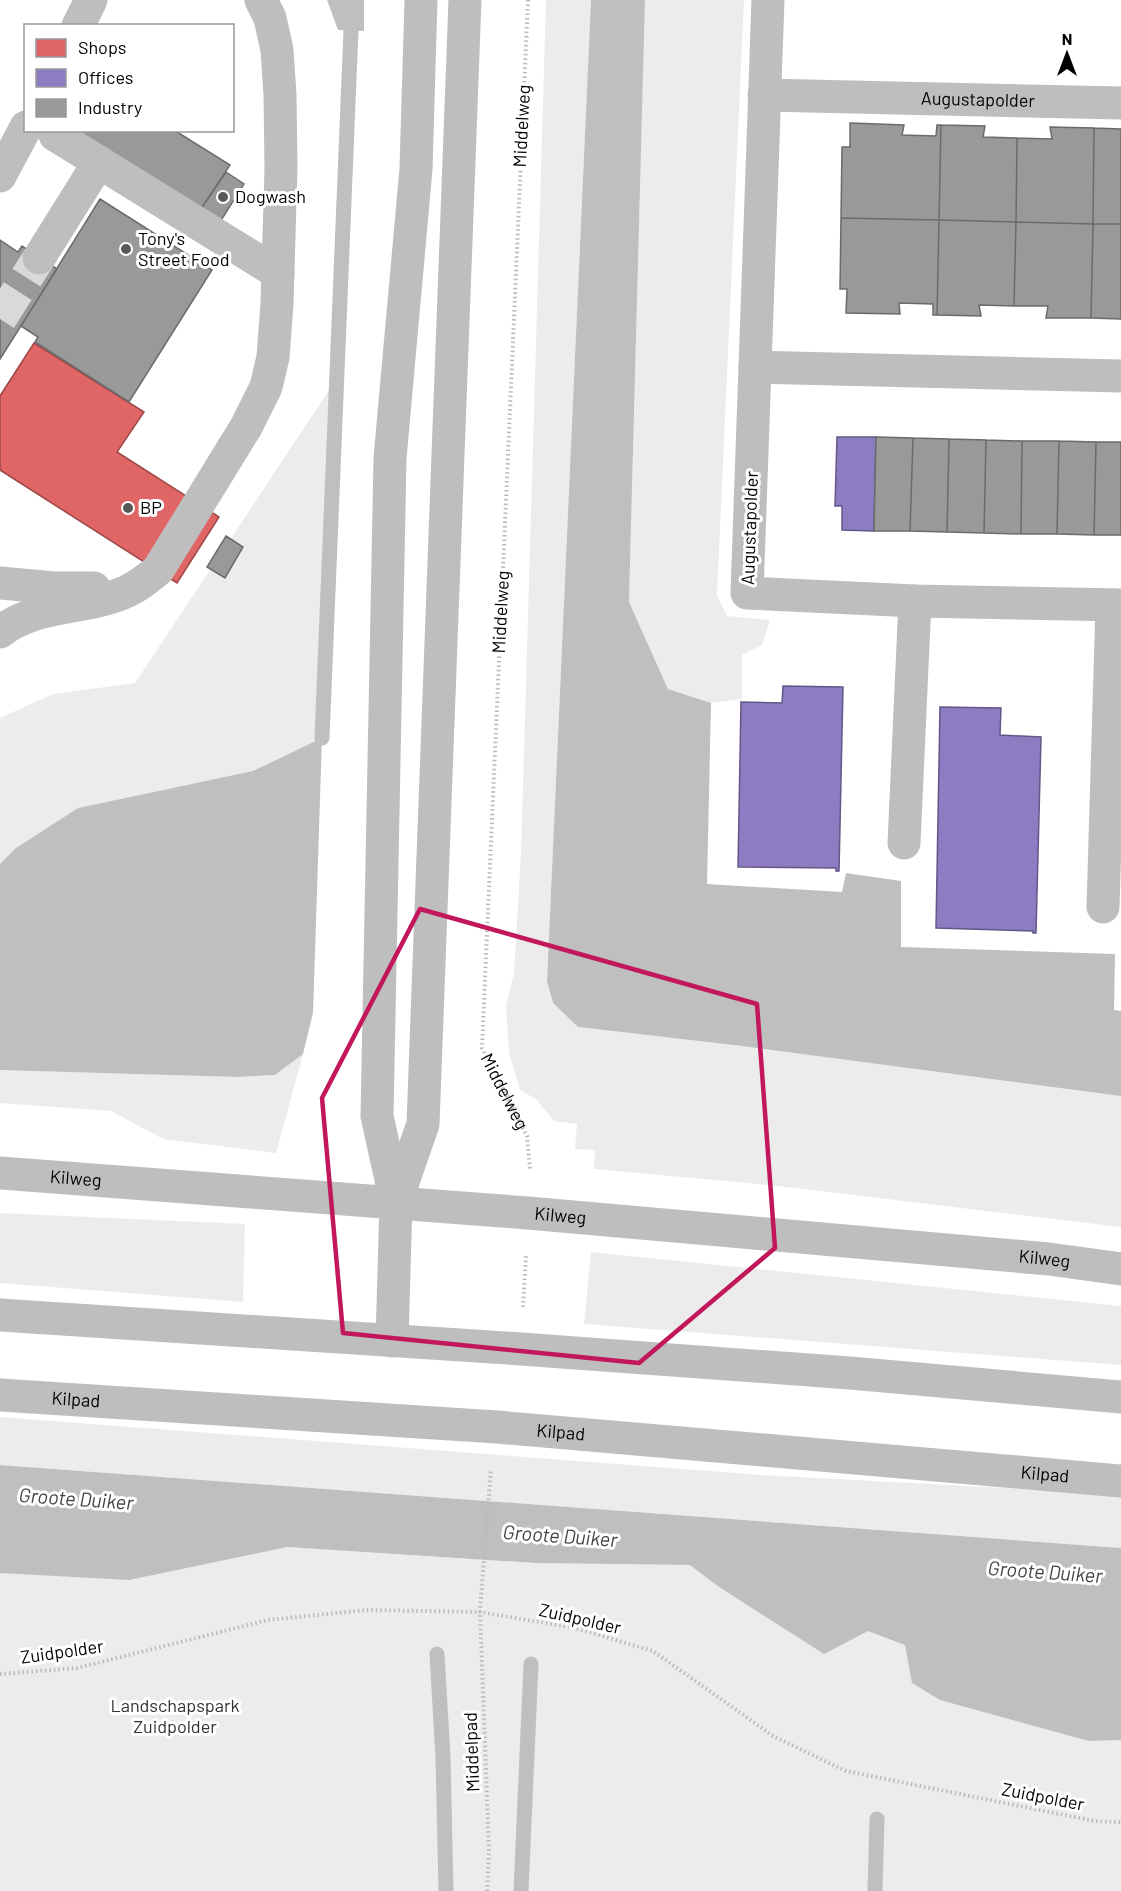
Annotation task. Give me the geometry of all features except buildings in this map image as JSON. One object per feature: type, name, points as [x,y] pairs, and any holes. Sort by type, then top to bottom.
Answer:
[{"type":"main road","points":[[79,24],[91,0]]},
{"type":"main road","points":[[0,632],[35,614],[122,594],[141,584],[158,570],[246,427],[266,387],[273,357],[281,168],[277,50],[270,18],[261,0]]},
{"type":"main road","points":[[392,1341],[396,1202],[377,1116],[390,470],[416,169],[421,0]]},
{"type":"main road","points":[[396,1202],[423,1124],[465,0]]},
{"type":"main road","name":"Augustapolder","points":[[768,0],[747,593],[915,601],[1117,605],[1103,907]]},
{"type":"main road","name":"Augustapolder","points":[[764,95],[1121,103]]},
{"type":"main road","points":[[0,176],[39,132]]},
{"type":"main road","points":[[42,132],[99,162],[278,273]]},
{"type":"main road","points":[[39,258],[99,162]]},
{"type":"main road","points":[[755,368],[1121,376]]},
{"type":"main road","points":[[0,583],[84,589],[141,584]]},
{"type":"main road","points":[[904,843],[915,601]]},
{"type":"main road","name":"Kilweg","points":[[0,1173],[528,1213],[1049,1259],[1121,1269]]},
{"type":"main road","points":[[0,1315],[850,1373],[1121,1397]]},
{"type":"main road","name":"Kilpad","points":[[0,1395],[497,1427],[1121,1481]]},
{"type":"path","name":"Middelweg","points":[[528,0],[482,1048],[526,1136],[530,1160],[528,1213]]},
{"type":"path","name":"Middelpad","points":[[487,1891],[489,1851],[480,1612],[489,1481]]},
{"type":"path","name":"Zuidpolder","points":[[0,1674],[77,1668],[268,1620],[366,1610],[480,1612],[575,1628],[653,1651],[773,1736],[846,1771],[1094,1821],[1121,1822]]},
{"type":"highlighted area","points":[[420,909],[757,1004],[775,1248],[639,1363],[343,1333],[322,1098]]},
{"type":"green space","points":[[546,0],[591,0],[547,981],[553,1003],[578,1027],[742,1046],[1121,1096],[1121,1227],[779,1186],[594,1169],[595,1150],[575,1149],[577,1124],[554,1121],[536,1099],[520,1090],[509,1053],[506,1006],[514,973],[521,854]]},
{"type":"green space","points":[[645,0],[744,0],[717,595],[727,616],[770,620],[762,645],[742,655],[742,699],[711,703],[668,689],[629,602]]},
{"type":"green space","points":[[336,380],[322,738],[253,771],[78,808],[16,848],[0,864],[0,718],[53,694],[135,683]]},
{"type":"green space","points":[[303,1054],[276,1153],[163,1139],[111,1111],[0,1103],[0,1070],[237,1077],[275,1075]]},
{"type":"green space","points":[[0,1213],[245,1224],[243,1302],[0,1283]]},
{"type":"green space","points":[[591,1252],[1121,1306],[1121,1365],[584,1324]]},
{"type":"green space","points":[[0,1417],[762,1475],[1121,1496],[1121,1548],[0,1465]]},
{"type":"green space","name":"Landschapspark Zuidpolder","points":[[0,1524],[268,1551],[287,1547],[535,1563],[690,1565],[736,1598],[1121,1637],[1121,1891],[0,1891]]},
{"type":"water","points":[[327,0],[364,0],[364,31],[338,30]]},
{"type":"water","points":[[591,0],[645,0],[629,602],[668,689],[711,703],[707,884],[842,892],[846,873],[901,881],[901,947],[1115,954],[1114,1010],[1121,1011],[1121,1096],[742,1046],[578,1027],[553,1003],[547,981]]},
{"type":"water","points":[[322,738],[313,1013],[303,1054],[275,1075],[237,1077],[0,1070],[0,864],[16,848],[78,808],[253,771]]},
{"type":"water","name":"Groote Duiker","points":[[0,1465],[1121,1548],[1121,1740],[1089,1741],[940,1700],[912,1683],[905,1645],[868,1631],[824,1654],[719,1587],[690,1565],[535,1563],[287,1547],[129,1580],[0,1573]]},
{"type":"waterway","points":[[322,738],[351,30]]},
{"type":"waterway","points":[[437,1654],[443,1757],[446,1891]]},
{"type":"waterway","points":[[521,1891],[531,1664]]},
{"type":"waterway","points":[[875,1891],[877,1819]]},
{"type":"tunnel","points":[[0,319],[39,258]]},
{"type":"place","name":"Dogwash","points":[[223,197]]},
{"type":"place","name":"Tony's Street Food","points":[[126,249]]},
{"type":"place","name":"BP","points":[[128,508]]}]
